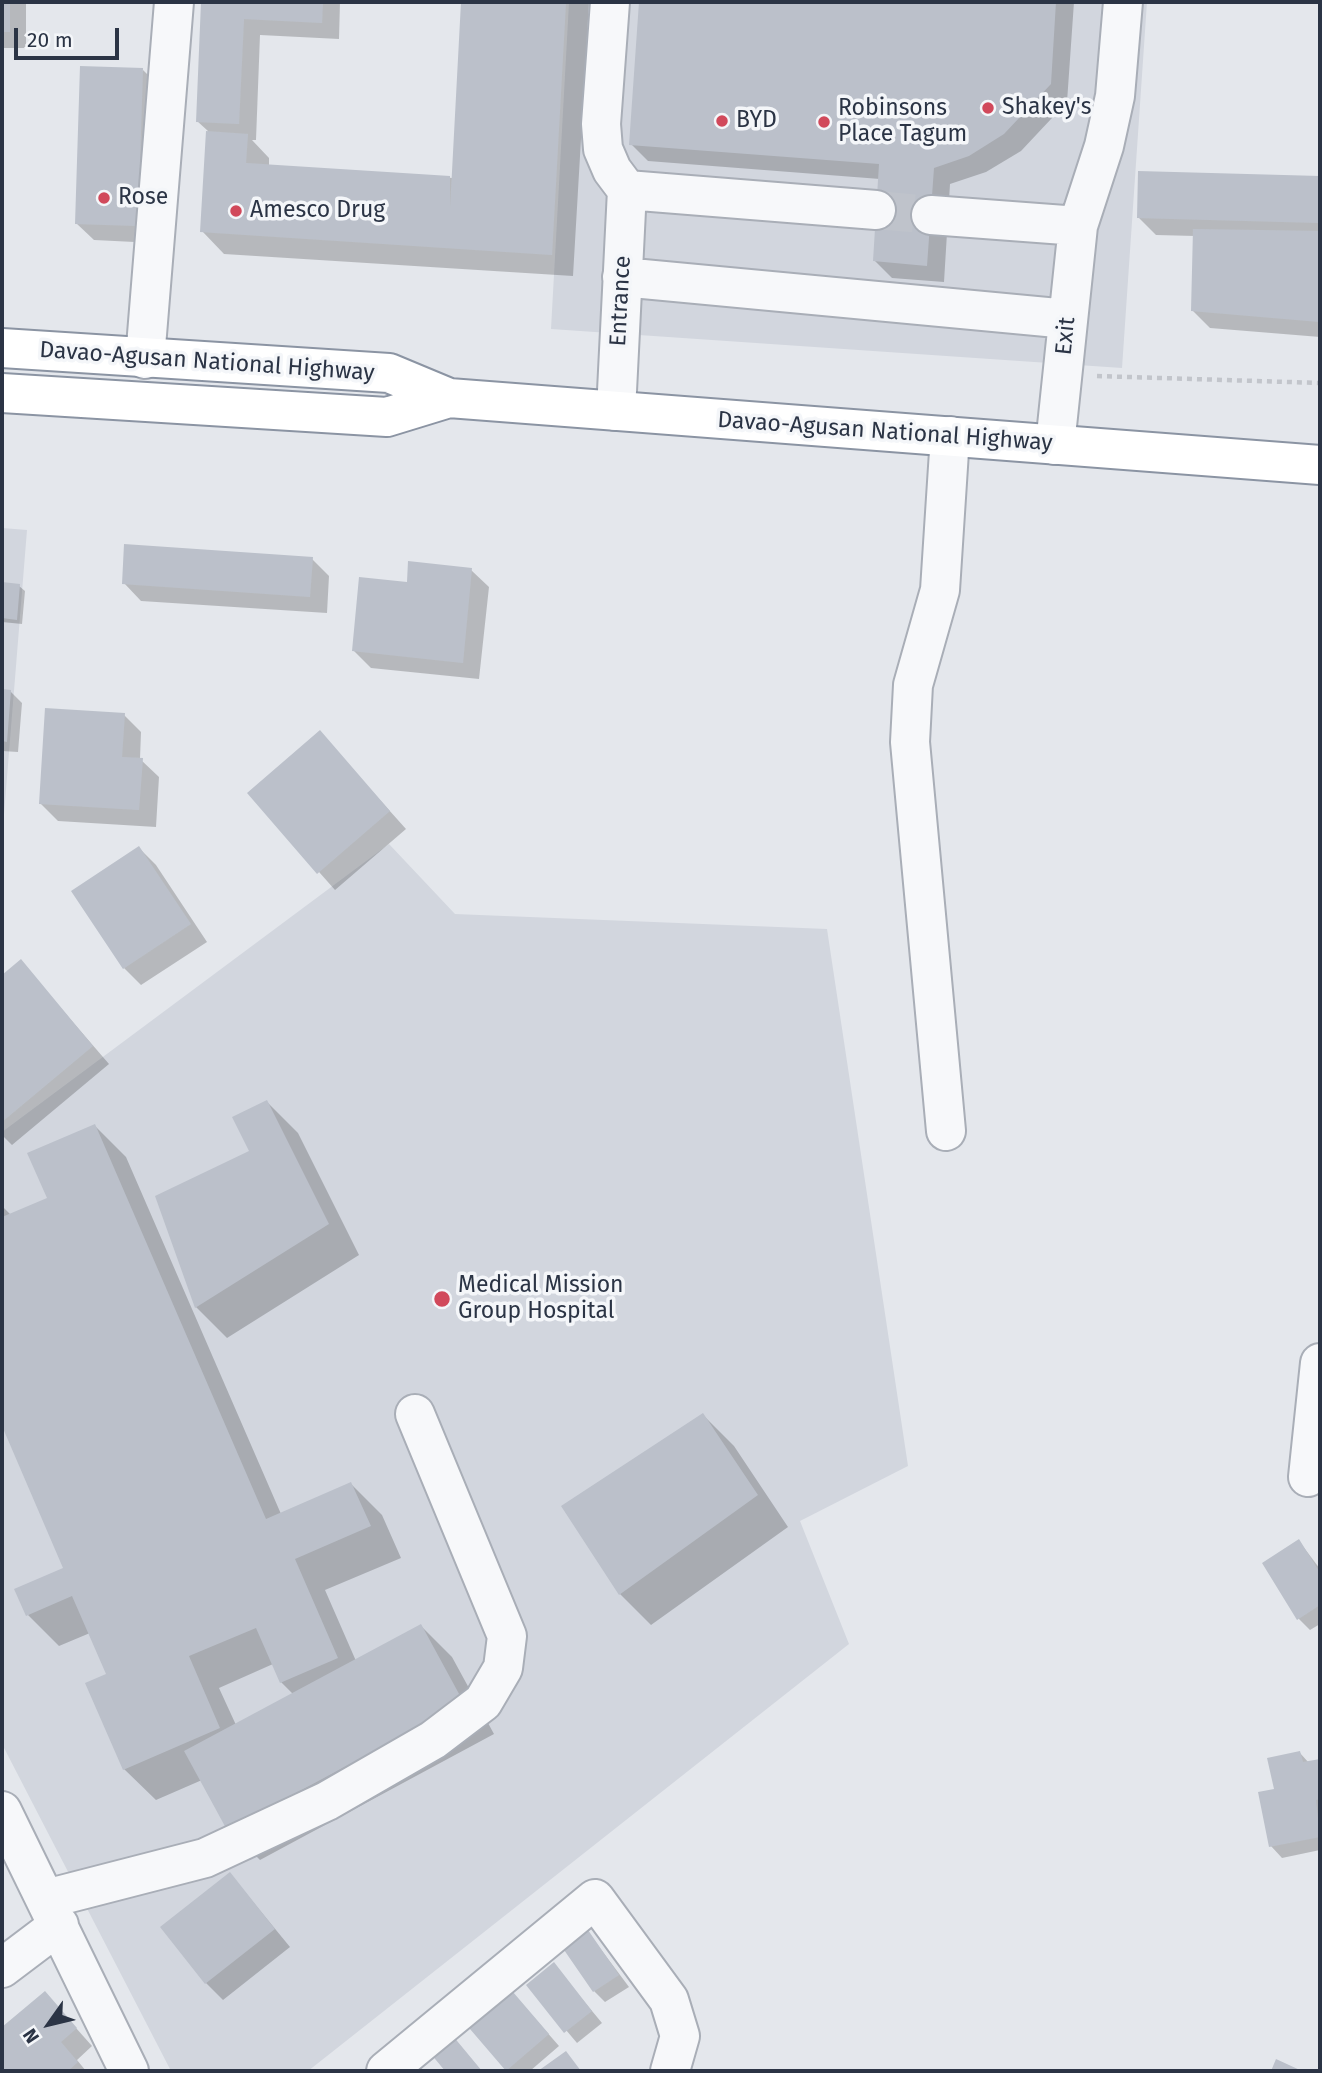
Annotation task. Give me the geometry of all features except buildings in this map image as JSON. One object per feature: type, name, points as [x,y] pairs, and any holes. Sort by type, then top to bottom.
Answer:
[{"type":"highway","name":"Davao-Agusan National Highway","points":[[2,348],[389,373],[449,398],[1320,465]]},
{"type":"highway","name":"Davao-Agusan National Highway","points":[[2,393],[387,417],[449,398]]},
{"type":"street","points":[[145,359],[174,2]]},
{"type":"street","points":[[610,2],[601,124],[603,149],[612,170],[627,190],[876,210]]},
{"type":"street","name":"Exit","points":[[1055,445],[1078,226],[1104,146],[1115,96],[1123,2]]},
{"type":"street","name":"Entrance","points":[[616,411],[627,190]]},
{"type":"street","points":[[931,215],[1078,226]]},
{"type":"street","points":[[622,276],[1068,319]]},
{"type":"street","points":[[946,1131],[910,742],[913,685],[940,590],[950,436]]},
{"type":"street","points":[[1308,1477],[1320,1363]]},
{"type":"street","points":[[2,1968],[52,1912],[205,1858],[327,1801],[433,1740],[483,1702],[503,1668],[507,1636],[415,1414]]},
{"type":"street","points":[[2,1811],[129,2071]]},
{"type":"street","points":[[386,2071],[595,1899],[669,2000],[680,2035],[670,2071]]},
{"type":"path","points":[[1062,375],[1320,383]]},
{"type":"shaded area","points":[[569,2],[1147,2],[1122,368],[551,329]]},
{"type":"shaded area","points":[[2,528],[27,530],[2,839]]},
{"type":"shaded area","name":"Medical Mission Group Hospital","points":[[389,844],[455,914],[827,929],[908,1466],[800,1521],[849,1644],[308,2071],[171,2071],[2,1744],[2,1132]]},
{"type":"tunnel","points":[[876,210],[931,215]]},
{"type":"place","name":"Shakey's","points":[[988,108]]},
{"type":"place","name":"BYD","points":[[722,121]]},
{"type":"place","name":"Robinsons Place Tagum","points":[[824,122]]},
{"type":"place","name":"Rose","points":[[104,198]]},
{"type":"place","name":"Amesco Drug","points":[[236,211]]},
{"type":"place","name":"Medical Mission Group Hospital","points":[[442,1299]]}]
